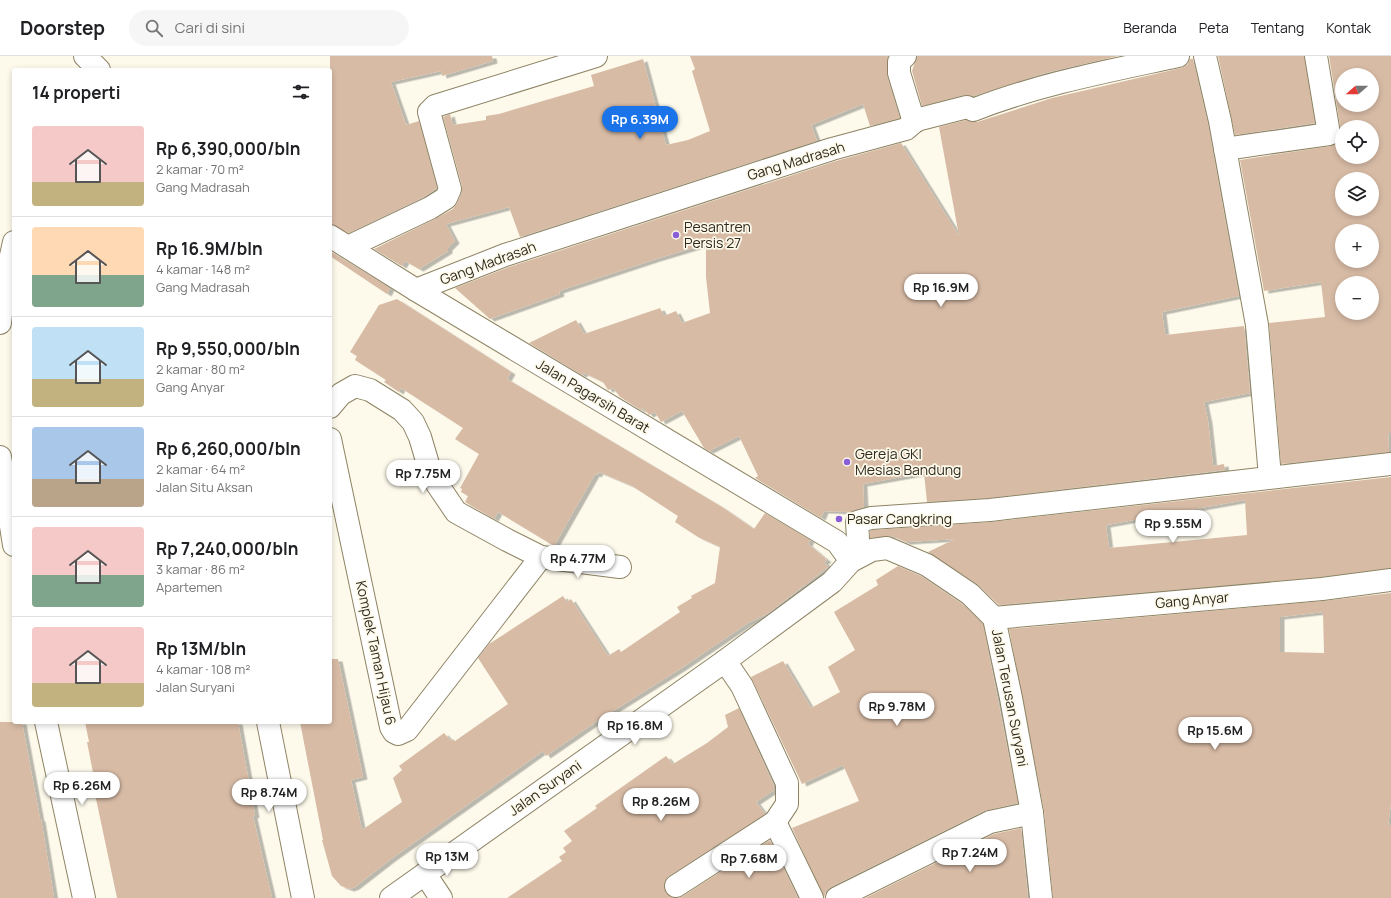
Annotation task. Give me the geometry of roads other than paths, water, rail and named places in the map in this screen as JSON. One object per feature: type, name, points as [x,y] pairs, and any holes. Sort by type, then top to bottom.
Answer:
[{"type":"street","points":[[339,241],[430,208],[446,198],[449,194],[450,189],[429,112],[430,109],[435,106],[596,56]]},
{"type":"street","points":[[905,56],[899,62],[899,73],[914,122]]},
{"type":"street","name":"Gang Madrasah","points":[[416,290],[505,255],[832,149],[906,129],[914,122],[966,107],[973,110],[1008,96],[1086,76],[1178,56]]},
{"type":"street","points":[[1206,56],[1225,149],[1257,325],[1270,478]]},
{"type":"street","points":[[1225,149],[1329,134],[1316,56]]},
{"type":"street","name":"Jalan Pagarsih Barat","points":[[339,241],[416,290],[837,542],[855,559]]},
{"type":"street","points":[[0,323],[4,288],[12,251]]},
{"type":"street","points":[[332,405],[341,394],[355,386],[370,390],[402,410],[413,422],[437,484],[456,512],[506,540],[541,557],[620,567]]},
{"type":"street","name":"Komplek Taman Hijau 6","points":[[332,448],[389,719],[394,732],[398,734],[407,730],[541,557]]},
{"type":"street","points":[[855,559],[856,527],[858,520],[990,510],[1391,464]]},
{"type":"street","points":[[5,465],[12,527]]},
{"type":"street","name":"Jalan Terusan Suryani","points":[[855,559],[878,548],[887,548],[927,565],[970,594],[994,618],[1011,698],[1032,812],[1041,898]]},
{"type":"street","name":"Jalan Suryani","points":[[391,898],[725,661],[832,582],[855,559]]},
{"type":"street","name":"Gang Anyar","points":[[994,618],[1322,589],[1391,580]]},
{"type":"street","points":[[676,886],[775,822],[787,804],[787,783],[742,686],[725,661]]},
{"type":"street","points":[[46,724],[84,898]]},
{"type":"street","points":[[268,724],[303,898]]},
{"type":"street","points":[[837,898],[990,822],[1032,812]]},
{"type":"street","points":[[775,822],[812,898]]},
{"type":"street","points":[[425,874],[441,898]]},
{"type":"place","name":"Pesantren Persis 27","points":[[676,235]]},
{"type":"place","name":"Gereja GKI Mesias Bandung","points":[[847,462]]},
{"type":"place","name":"Pasar Cangkring","points":[[839,519]]}]
